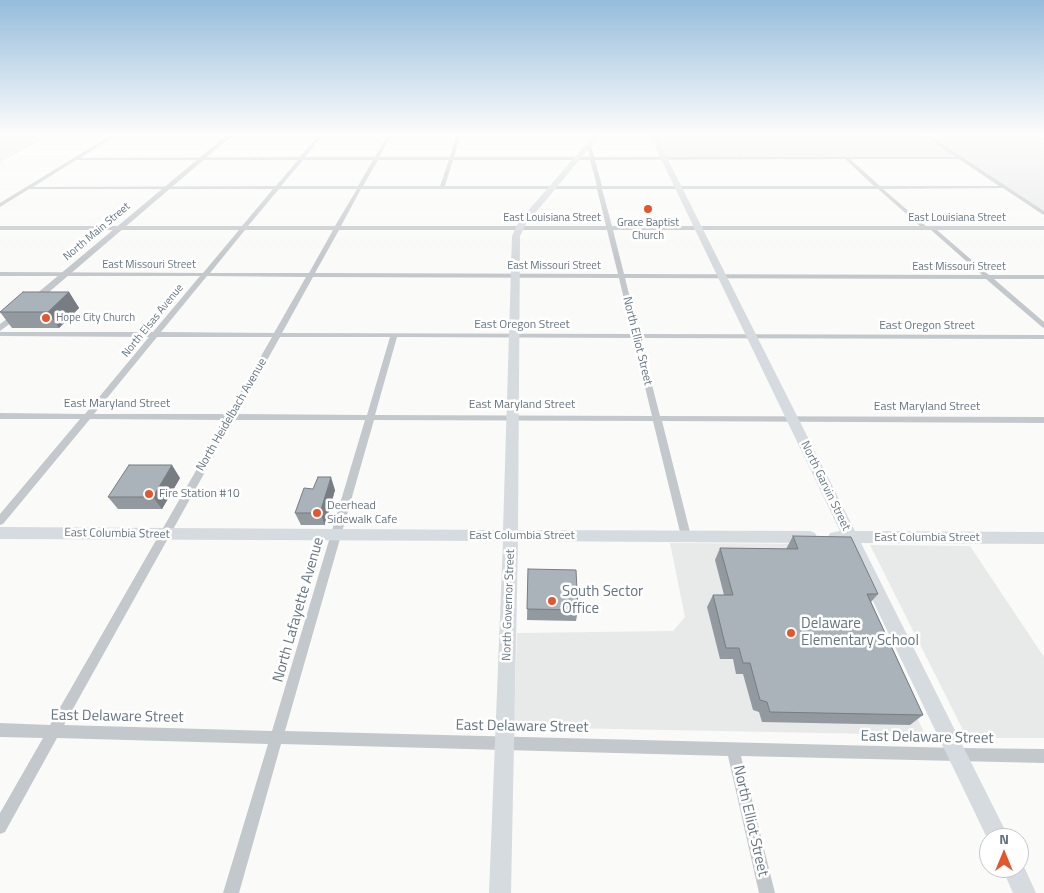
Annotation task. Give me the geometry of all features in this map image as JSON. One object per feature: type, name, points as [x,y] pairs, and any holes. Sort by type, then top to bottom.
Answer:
[{"type":"main road","points":[[519,228],[563,176]]},
{"type":"main road","name":"North Garvin Street","points":[[672,176],[993,828]]},
{"type":"main road","name":"North Governor Street","points":[[500,893],[511,536],[516,236],[519,228]]},
{"type":"main road","name":"East Columbia Street","points":[[0,533],[1044,538]]},
{"type":"main road","points":[[1018,878],[1026,893]]},
{"type":"street","points":[[0,206],[48,176]]},
{"type":"street","name":"North Main Street","points":[[0,328],[181,176]]},
{"type":"street","name":"North Elsas Avenue","points":[[0,521],[287,176]]},
{"type":"street","name":"North Heidelbach Avenue","points":[[0,827],[163,535],[368,176]]},
{"type":"street","points":[[442,188],[446,176]]},
{"type":"street","name":"North Elliot Street","points":[[596,176],[686,536]]},
{"type":"street","points":[[865,176],[1044,326]]},
{"type":"street","points":[[988,176],[1044,213]]},
{"type":"street","points":[[28,188],[1005,187]]},
{"type":"street","name":"East Louisiana Street","points":[[0,228],[1044,228]]},
{"type":"street","name":"East Missouri Street","points":[[0,274],[1044,277]]},
{"type":"street","name":"East Oregon Street","points":[[0,334],[1044,337]]},
{"type":"street","name":"North Lafayette Avenue","points":[[230,893],[394,336]]},
{"type":"street","name":"East Maryland Street","points":[[0,416],[1044,420]]},
{"type":"street","name":"East Delaware Street","points":[[0,730],[1044,756]]},
{"type":"street","name":"North Elliot Street","points":[[733,749],[767,893]]},
{"type":"shaded area","points":[[990,176],[1044,176],[1044,211]]},
{"type":"shaded area","points":[[670,543],[840,544],[925,735],[514,727],[517,633],[673,631],[685,617]]},
{"type":"shaded area","points":[[870,545],[970,546],[1044,657],[1044,738],[967,738]]},
{"type":"building","points":[[23,292],[69,292],[48,312],[0,312]]},
{"type":"building","points":[[129,465],[172,465],[153,497],[108,497]]},
{"type":"building","points":[[318,477],[331,477],[320,513],[295,513],[304,488],[313,489]]},
{"type":"building","name":"Delaware Elementary School","points":[[793,536],[851,537],[878,594],[867,594],[923,715],[770,712],[767,702],[760,700],[750,663],[743,663],[739,648],[726,648],[713,595],[733,595],[720,548],[798,549]]},
{"type":"building","name":"South Sector Office","points":[[528,569],[576,570],[578,610],[527,609]]},
{"type":"place","name":"Grace Baptist Church","points":[[648,209]]},
{"type":"place","name":"Hope City Church","points":[[46,318]]},
{"type":"place","name":"Fire Station #10","points":[[149,494]]},
{"type":"place","name":"Deerhead Sidewalk Cafe","points":[[317,513]]},
{"type":"place","name":"South Sector Office","points":[[552,601]]},
{"type":"place","name":"Delaware Elementary School","points":[[791,633]]}]
